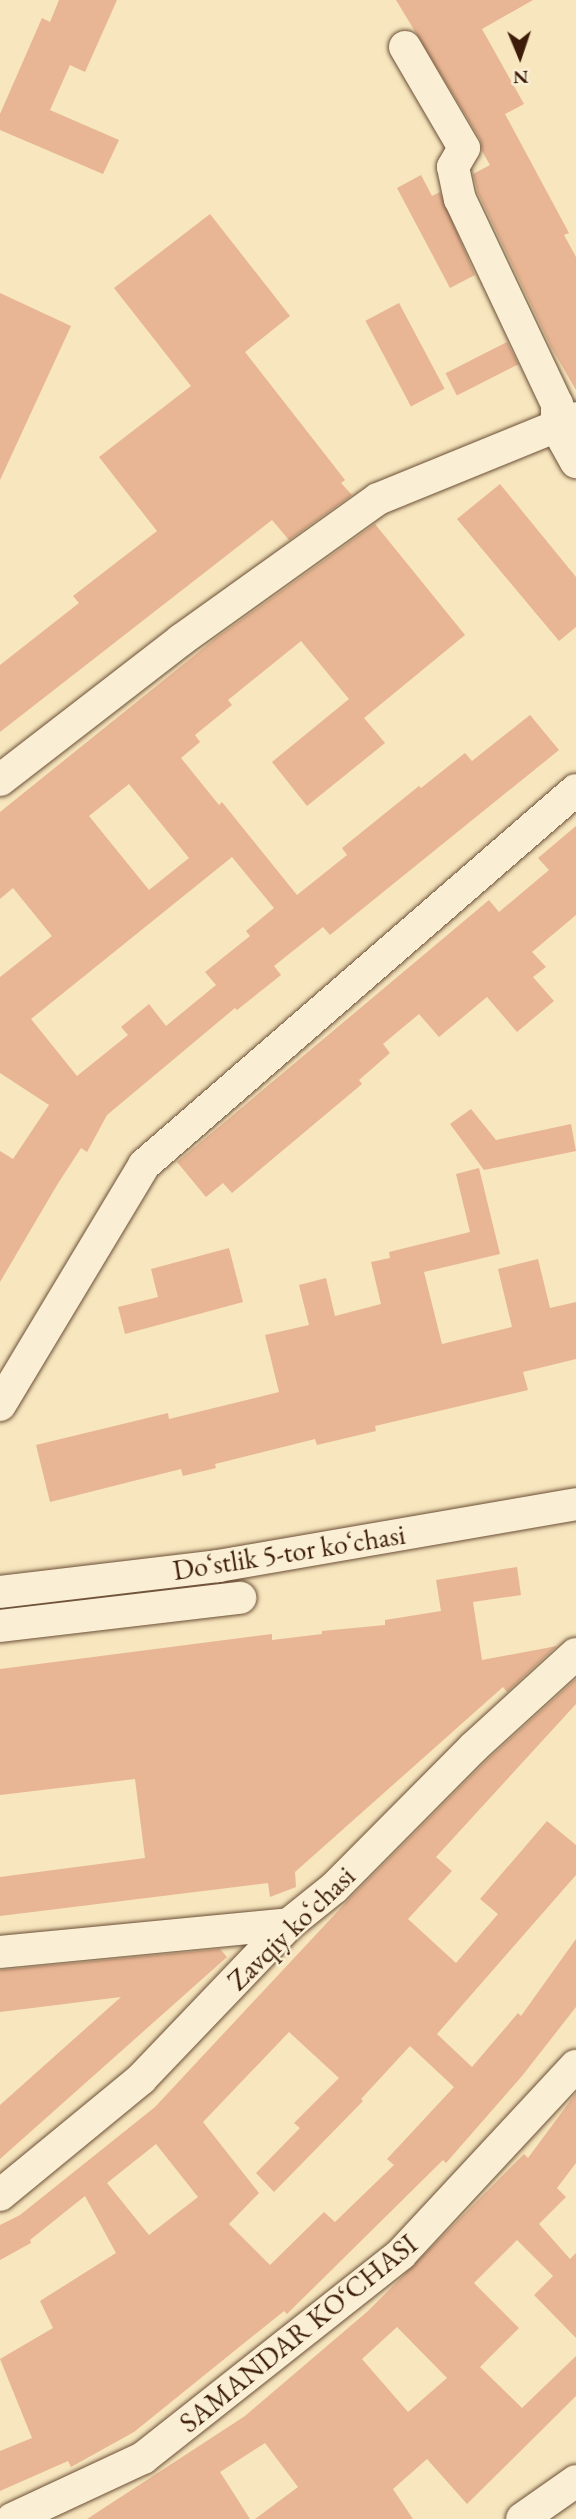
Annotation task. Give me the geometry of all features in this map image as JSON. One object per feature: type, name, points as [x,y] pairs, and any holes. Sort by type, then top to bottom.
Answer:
[{"type":"street","points":[[405,47],[464,148],[453,167],[460,200],[566,423],[576,462]]},
{"type":"street","points":[[0,780],[181,640],[378,499],[566,423]]},
{"type":"street","points":[[0,1405],[144,1165],[576,790]]},
{"type":"street","name":"Doʻstlik 5-tor koʻchasi","points":[[0,1592],[218,1566],[576,1504]]},
{"type":"street","points":[[0,1626],[240,1598]]},
{"type":"street","name":"Zavqiy koʻchasi","points":[[0,2195],[141,2079],[289,1924],[334,1888],[474,1747],[576,1654]]},
{"type":"street","points":[[0,1952],[289,1924]]},
{"type":"street","name":"SAMANDAR KO‘CHASI","points":[[12,2519],[144,2459],[401,2254],[576,2066]]},
{"type":"street","points":[[522,2519],[576,2480]]},
{"type":"building","points":[[59,0],[117,0],[85,72],[70,65],[50,110],[119,140],[103,174],[0,130],[0,114],[42,18],[50,22]]},
{"type":"building","points":[[396,0],[533,0],[482,29],[524,104],[505,114],[569,233],[564,235],[576,257],[576,390],[551,347],[478,193],[473,174],[490,165],[482,151],[480,139]]},
{"type":"building","points":[[421,175],[432,196],[440,192],[475,275],[450,288],[397,188]]},
{"type":"building","points":[[210,214],[290,316],[245,352],[345,480],[341,483],[352,495],[289,540],[272,520],[0,732],[0,665],[79,603],[73,596],[157,531],[99,457],[191,386],[114,288]]},
{"type":"building","points":[[0,293],[71,326],[0,480]]},
{"type":"building","points":[[399,303],[445,389],[411,406],[365,321]]},
{"type":"building","points":[[507,342],[518,364],[457,396],[446,373]]},
{"type":"building","points":[[500,484],[576,577],[576,627],[559,641],[457,519]]},
{"type":"building","points":[[375,524],[465,635],[364,718],[385,743],[307,806],[272,762],[349,699],[301,641],[228,700],[232,705],[195,735],[200,742],[181,758],[219,805],[222,802],[297,895],[347,855],[342,848],[419,786],[421,788],[465,753],[472,761],[530,715],[559,750],[330,935],[323,927],[274,966],[281,975],[237,1010],[235,1008],[107,1115],[87,1152],[81,1148],[57,1185],[0,1282],[0,1151],[13,1159],[49,1105],[0,1073],[0,977],[52,936],[13,888],[0,899],[0,812],[216,638]],"holes":[[[129,784],[189,858],[149,890],[89,816]],[[232,857],[274,908],[246,931],[250,936],[205,972],[216,985],[166,1026],[149,1004],[121,1027],[128,1035],[77,1076],[31,1019]]]},
{"type":"building","points":[[576,826],[576,915],[532,952],[546,967],[533,977],[554,1001],[517,1032],[487,997],[439,1037],[419,1014],[383,1044],[390,1053],[359,1080],[362,1084],[232,1193],[223,1183],[206,1197],[177,1162],[489,900],[499,912],[549,870],[538,858]]},
{"type":"building","points":[[471,1109],[496,1140],[571,1124],[576,1151],[484,1170],[450,1124]]},
{"type":"building","points":[[479,1168],[500,1254],[424,1272],[442,1344],[512,1327],[498,1269],[538,1259],[550,1308],[576,1302],[576,1359],[523,1372],[528,1390],[375,1426],[376,1431],[317,1445],[315,1439],[215,1464],[216,1468],[183,1476],[181,1469],[50,1502],[36,1445],[168,1413],[169,1419],[279,1392],[265,1335],[309,1325],[299,1285],[326,1278],[335,1316],[381,1304],[371,1262],[390,1258],[389,1252],[470,1232],[456,1174]]},
{"type":"building","points":[[229,1248],[243,1302],[125,1334],[118,1307],[158,1297],[151,1269]]},
{"type":"building","points":[[517,1567],[521,1595],[473,1602],[482,1660],[557,1646],[507,1692],[503,1687],[295,1872],[296,1887],[270,1897],[268,1883],[0,1916],[0,1877],[145,1858],[135,1779],[0,1795],[0,1669],[272,1634],[272,1640],[322,1634],[322,1631],[385,1625],[385,1620],[441,1611],[436,1580]]},
{"type":"building","points":[[576,1679],[576,1704],[436,1857],[452,1871],[408,1919],[456,1963],[498,1914],[480,1899],[547,1821],[576,1845],[576,1875],[437,2034],[472,2067],[518,2013],[521,2016],[576,1939],[576,2007],[522,2076],[446,2163],[443,2160],[287,2314],[284,2311],[134,2432],[71,2467],[68,2461],[0,2491],[0,2451],[32,2438],[0,2359],[53,2328],[40,2301],[116,2253],[85,2196],[30,2240],[31,2243],[0,2260],[0,2225],[20,2215],[155,2107],[351,1897],[487,1760]],"holes":[[[289,2032],[339,2078],[294,2123],[300,2128],[256,2173],[274,2192],[363,2101],[361,2099],[410,2046],[454,2087],[387,2159],[394,2165],[335,2222],[324,2212],[270,2265],[229,2224],[259,2193],[203,2122]],[[156,2144],[198,2197],[149,2235],[107,2183]]]},
{"type":"building","points":[[220,1949],[227,1957],[0,2159],[0,2105],[121,1997],[0,2012],[0,1970]]},
{"type":"building","points":[[576,2093],[576,2163],[557,2188],[566,2197],[539,2224],[570,2259],[576,2253],[576,2338],[534,2295],[553,2276],[517,2240],[474,2283],[519,2328],[480,2367],[522,2408],[576,2356],[576,2396],[467,2504],[427,2459],[393,2489],[413,2519],[255,2519],[298,2487],[265,2443],[220,2472],[250,2519],[87,2519],[245,2416],[368,2311],[524,2154],[528,2158]],"holes":[[[397,2327],[447,2378],[408,2412],[362,2359]]]}]
